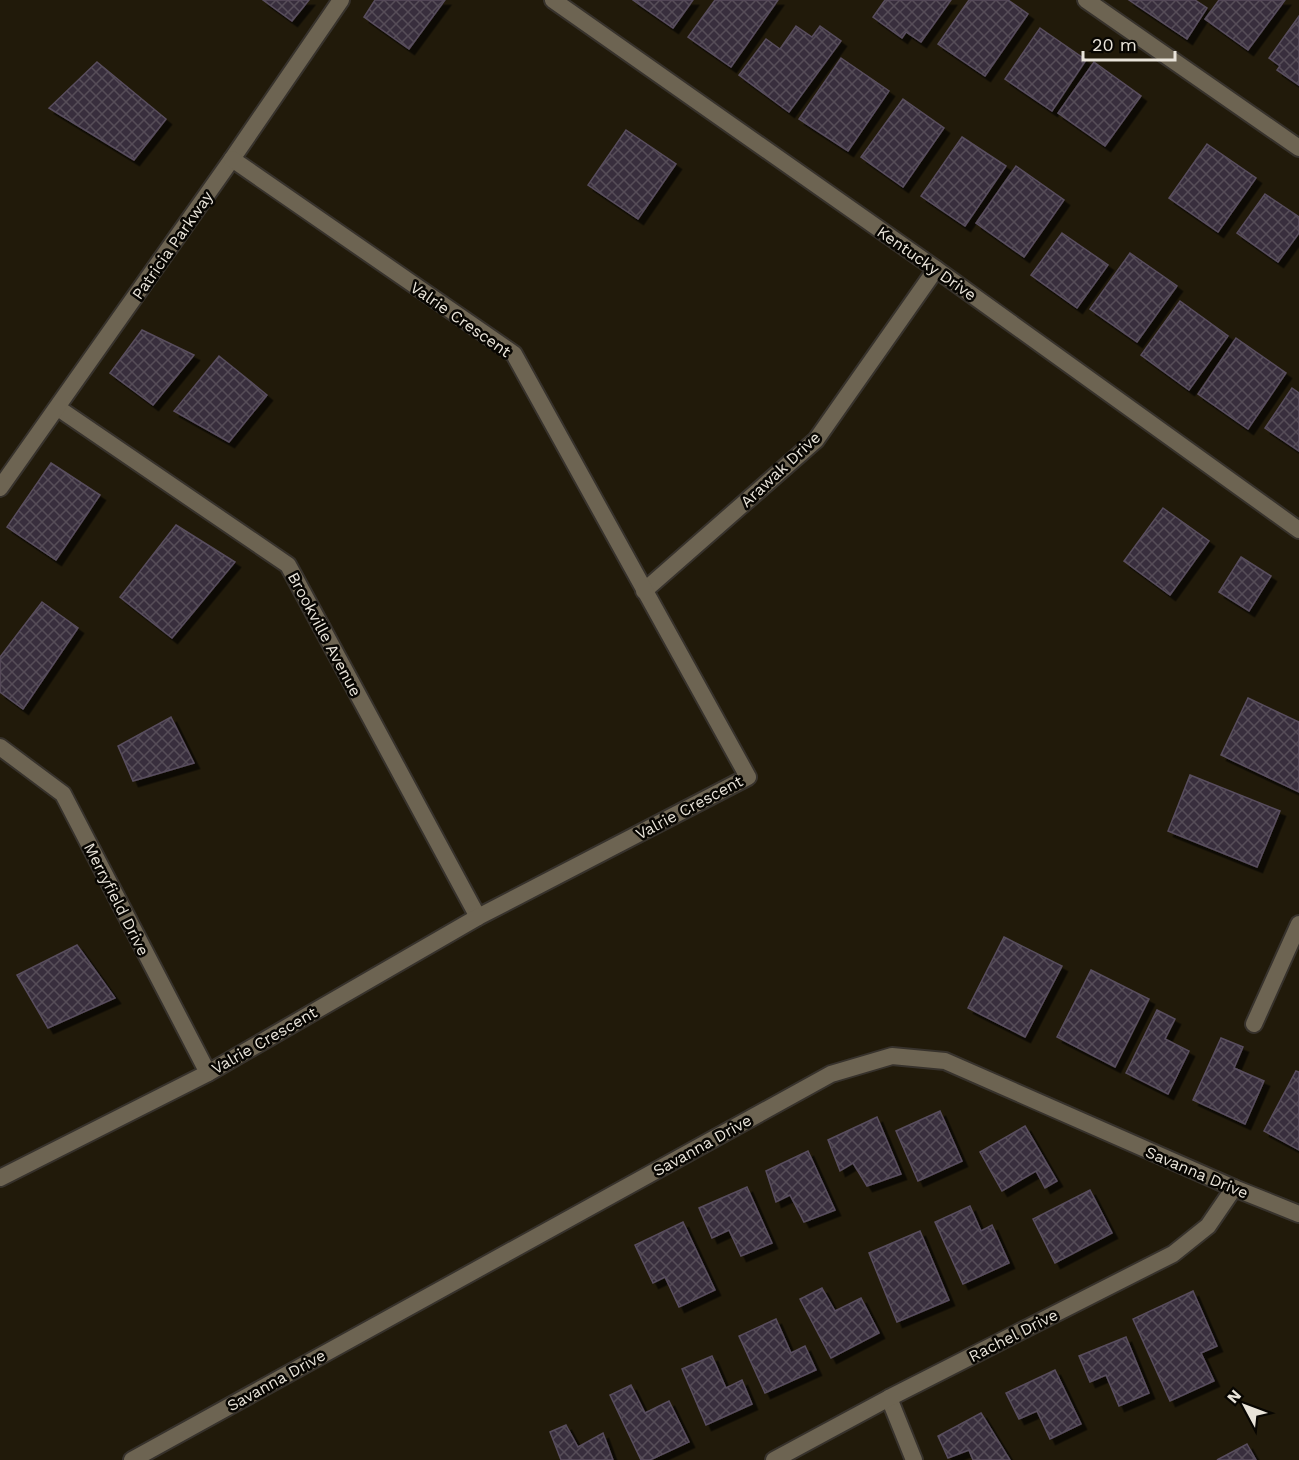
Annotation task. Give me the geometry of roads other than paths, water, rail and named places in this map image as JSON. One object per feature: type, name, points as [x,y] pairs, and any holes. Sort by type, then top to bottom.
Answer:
[{"type":"street","name":"Patricia Parkway","points":[[0,489],[341,0]]},
{"type":"street","name":"Kentucky Drive","points":[[553,0],[936,268],[1299,530]]},
{"type":"street","points":[[1086,0],[1299,148]]},
{"type":"street","name":"Valrie Crescent","points":[[0,1178],[208,1073],[478,917],[748,777],[514,354],[232,159]]},
{"type":"street","name":"Arawak Drive","points":[[644,591],[816,440],[936,268]]},
{"type":"street","name":"Brookville Avenue","points":[[58,408],[288,566],[478,917]]},
{"type":"street","name":"Merryfield Drive","points":[[0,747],[63,794],[208,1073]]},
{"type":"street","points":[[1254,1024],[1299,924]]},
{"type":"street","name":"Savanna Drive","points":[[132,1460],[831,1074],[892,1056],[945,1061],[1234,1188],[1299,1214]]},
{"type":"street","name":"Rachel Drive","points":[[774,1460],[889,1398],[1173,1254],[1208,1226],[1234,1188]]},
{"type":"street","points":[[889,1398],[914,1460]]}]
